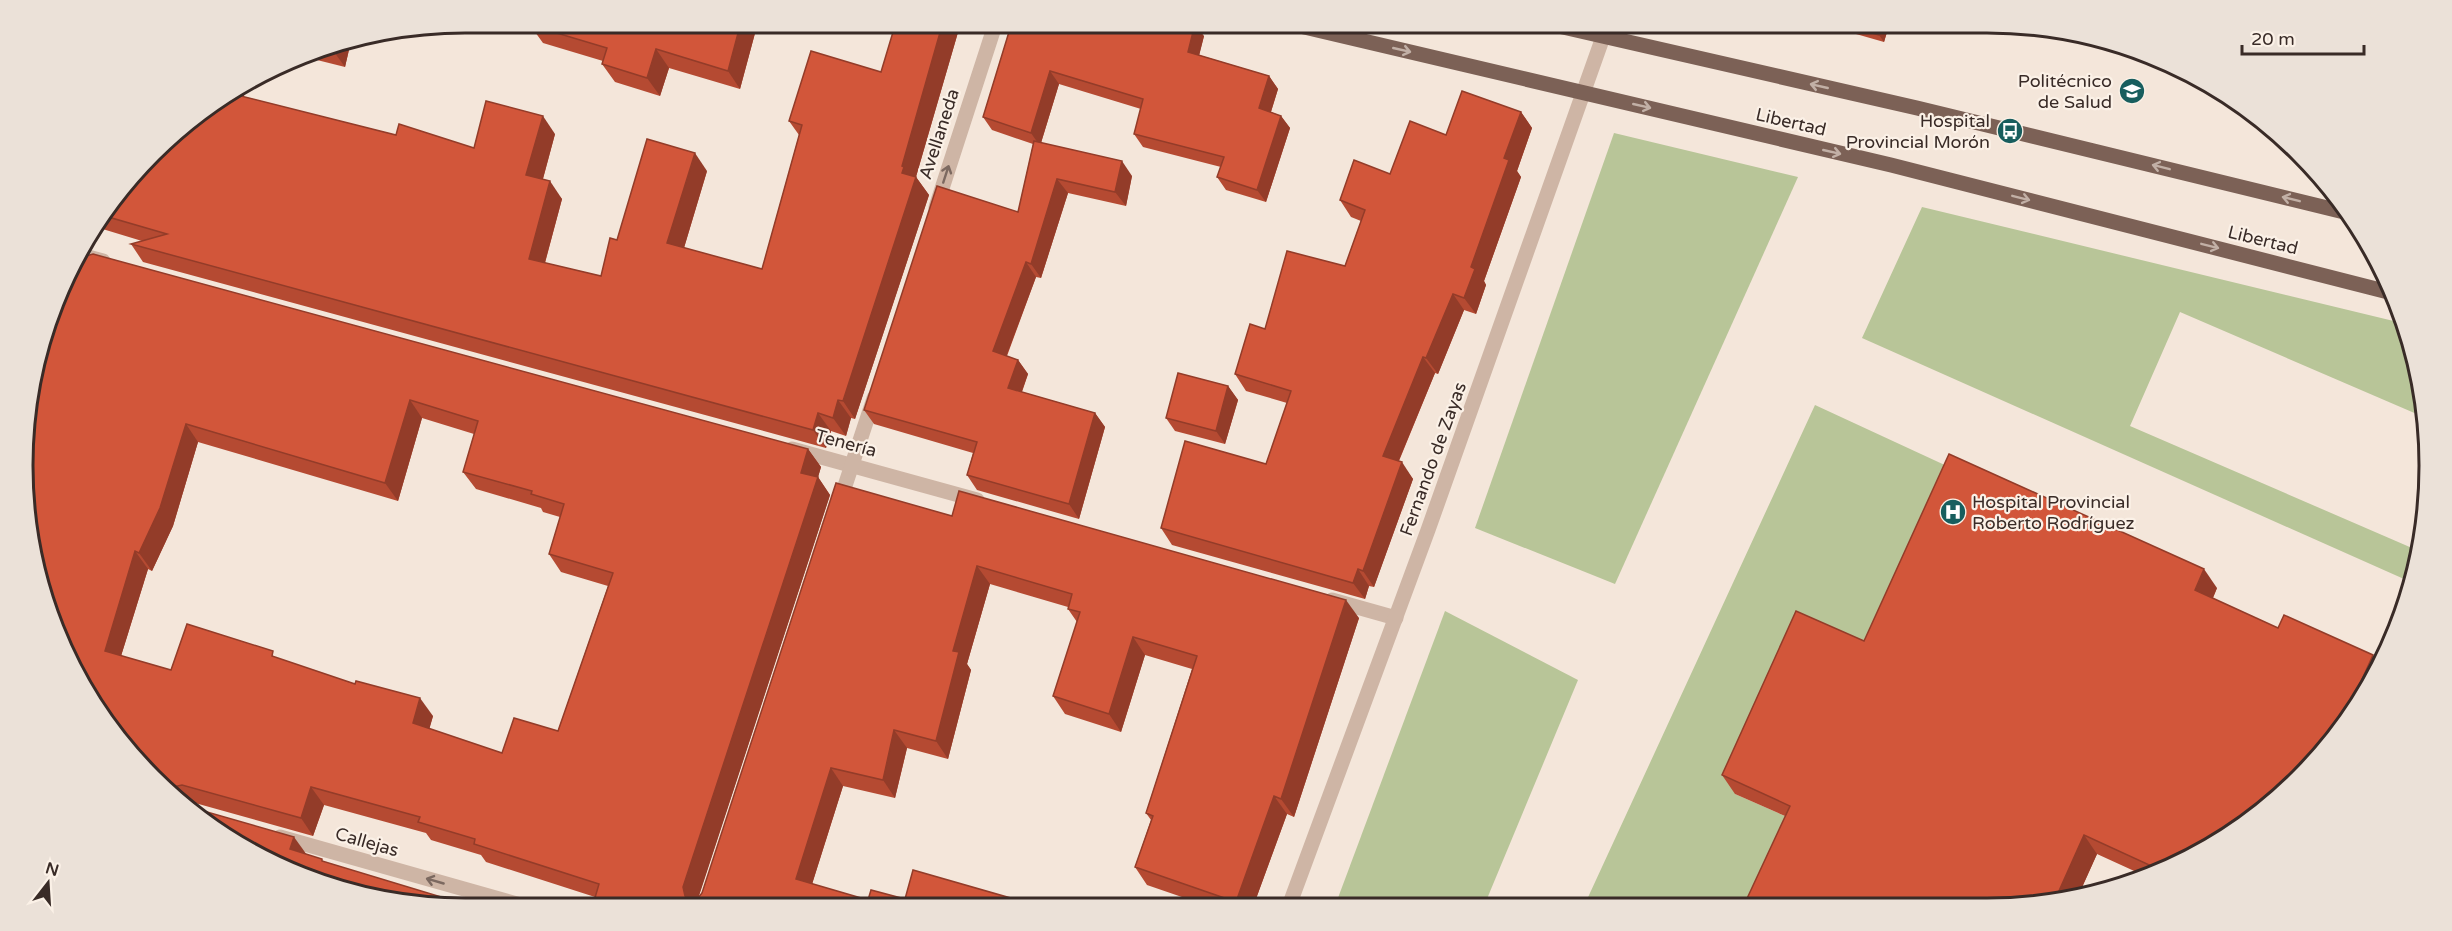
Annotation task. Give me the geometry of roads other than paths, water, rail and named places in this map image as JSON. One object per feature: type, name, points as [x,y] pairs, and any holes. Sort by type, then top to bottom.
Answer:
[{"type":"main road","name":"Libertad","points":[[1330,33],[1891,165],[2382,290]]},
{"type":"main road","points":[[1618,33],[2336,210]]},
{"type":"street","name":"Avellaneda","points":[[932,219],[992,33]]},
{"type":"street","name":"Fernando de Zayas","points":[[1292,898],[1396,618],[1605,33]]},
{"type":"street","points":[[87,257],[112,263]]},
{"type":"street","points":[[833,522],[877,387]]},
{"type":"street","name":"Tenería","points":[[783,446],[988,503]]},
{"type":"street","points":[[1316,596],[1396,618]]},
{"type":"street","name":"Callejas","points":[[271,835],[495,898]]},
{"type":"place","name":"Politécnico de Salud","points":[[2132,91]]},
{"type":"place","name":"Hospital Provincial Morón","points":[[2010,131]]},
{"type":"place","name":"Hospital Provincial Roberto Rodríguez","points":[[1953,512]]}]
